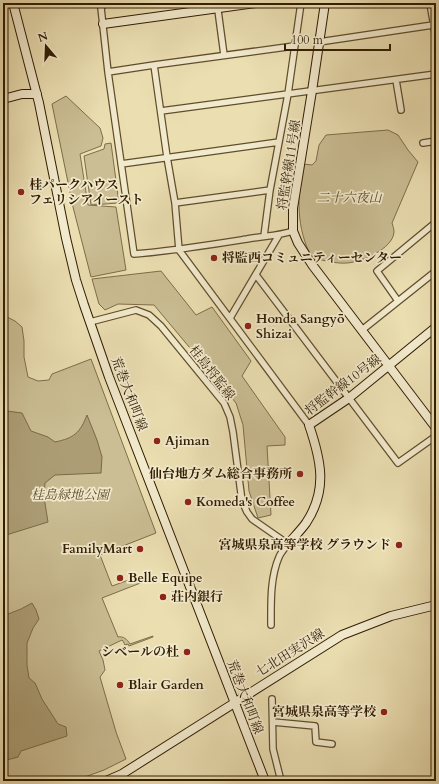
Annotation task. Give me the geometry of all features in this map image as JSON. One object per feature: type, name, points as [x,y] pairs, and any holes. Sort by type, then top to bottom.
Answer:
[{"type":"street","name":"荒巻大和町線","points":[[13,3],[37,94],[76,280],[109,378],[265,781]]},
{"type":"street","points":[[105,3],[101,8],[108,72],[134,254],[179,250],[264,236],[279,235],[293,231]]},
{"type":"street","points":[[103,24],[217,6],[256,3]]},
{"type":"street","points":[[264,236],[270,190],[288,94],[301,3]]},
{"type":"street","name":"将監幹線11号線","points":[[325,3],[293,208],[293,231],[298,243],[313,266],[436,428]]},
{"type":"street","points":[[430,3],[436,39]]},
{"type":"street","points":[[217,6],[224,55]]},
{"type":"street","points":[[319,42],[433,25]]},
{"type":"street","points":[[108,72],[154,64],[294,46]]},
{"type":"street","points":[[154,64],[175,203],[179,250],[309,425]]},
{"type":"street","points":[[161,111],[436,74]]},
{"type":"street","points":[[396,80],[401,110]]},
{"type":"street","points":[[3,99],[22,94],[37,94]]},
{"type":"street","points":[[423,143],[436,141]]},
{"type":"street","points":[[121,164],[279,142]]},
{"type":"street","points":[[175,203],[270,190]]},
{"type":"street","points":[[398,301],[377,271],[436,222]]},
{"type":"street","points":[[230,318],[279,235]]},
{"type":"street","points":[[362,330],[436,271]]},
{"type":"street","points":[[256,275],[398,463],[436,436]]},
{"type":"street","name":"桂島将監線","points":[[90,322],[136,310],[149,315],[161,326],[224,403],[230,417],[242,500],[247,512],[252,519],[288,544]]},
{"type":"street","name":"将監幹線10号線","points":[[288,544],[305,524],[314,510],[320,491],[321,471],[309,425],[349,398],[436,327]]},
{"type":"street","points":[[271,626],[272,592],[275,571],[280,556],[288,544]]},
{"type":"street","name":"七北田実沢線","points":[[106,781],[122,774],[342,635],[391,616],[436,605]]},
{"type":"street","points":[[272,698],[273,749],[281,781]]},
{"type":"street","points":[[273,722],[315,726],[316,742],[332,744]]},
{"type":"green space","points":[[66,96],[100,128],[103,138],[101,146],[80,154],[88,205],[116,207],[126,270],[91,277],[73,207],[52,104]]},
{"type":"green space","name":"二十六夜山","points":[[388,130],[398,135],[418,162],[392,223],[394,232],[392,238],[388,244],[375,254],[353,262],[338,263],[312,258],[303,235],[299,212],[303,164],[312,165],[316,161],[319,145],[326,135]]},
{"type":"green space","points":[[111,143],[119,203],[91,205],[84,156],[104,149],[105,144]]},
{"type":"green space","points":[[161,271],[196,315],[212,307],[251,361],[242,376],[285,437],[285,445],[267,446],[271,515],[258,518],[249,491],[243,425],[236,403],[154,305],[118,304],[105,310],[99,304],[92,279]]},
{"type":"green space","name":"桂島緑地公園","points":[[3,315],[15,321],[22,327],[24,357],[28,377],[38,381],[49,380],[52,374],[91,359],[156,533],[100,555],[112,586],[140,576],[143,582],[102,598],[118,637],[125,638],[130,644],[153,637],[129,646],[128,644],[125,645],[122,640],[99,651],[105,670],[100,677],[116,732],[126,759],[104,770],[74,781],[3,781]]},
{"type":"shaded area","points":[[3,404],[7,411],[22,413],[31,431],[48,437],[55,442],[67,439],[76,434],[87,415],[102,457],[101,473],[55,475],[45,483],[44,497],[48,522],[3,536]]},
{"type":"shaded area","points":[[32,603],[39,619],[33,628],[27,643],[27,665],[29,678],[35,683],[42,699],[58,724],[66,727],[67,736],[21,751],[18,757],[3,761],[3,616]]},
{"type":"place","name":"桂パークハウス フェリシアイースト","points":[[21,192]]},
{"type":"place","name":"将監西コミュニティーセンター","points":[[214,258]]},
{"type":"place","name":"Honda Sangyō Shizai","points":[[248,326]]},
{"type":"place","name":"Ajiman","points":[[157,441]]},
{"type":"place","name":"仙台地方ダム総合事務所","points":[[300,474]]},
{"type":"place","name":"Komeda's Coffee","points":[[188,502]]},
{"type":"place","name":"宮城県泉高等学校 グラウンド","points":[[399,545]]},
{"type":"place","name":"FamilyMart","points":[[140,549]]},
{"type":"place","name":"Belle Equipe","points":[[120,578]]},
{"type":"place","name":"荘内銀行","points":[[163,597]]},
{"type":"place","name":"シベールの杜","points":[[187,652]]},
{"type":"place","name":"Blair Garden","points":[[120,685]]},
{"type":"place","name":"宮城県泉高等学校","points":[[384,712]]}]
